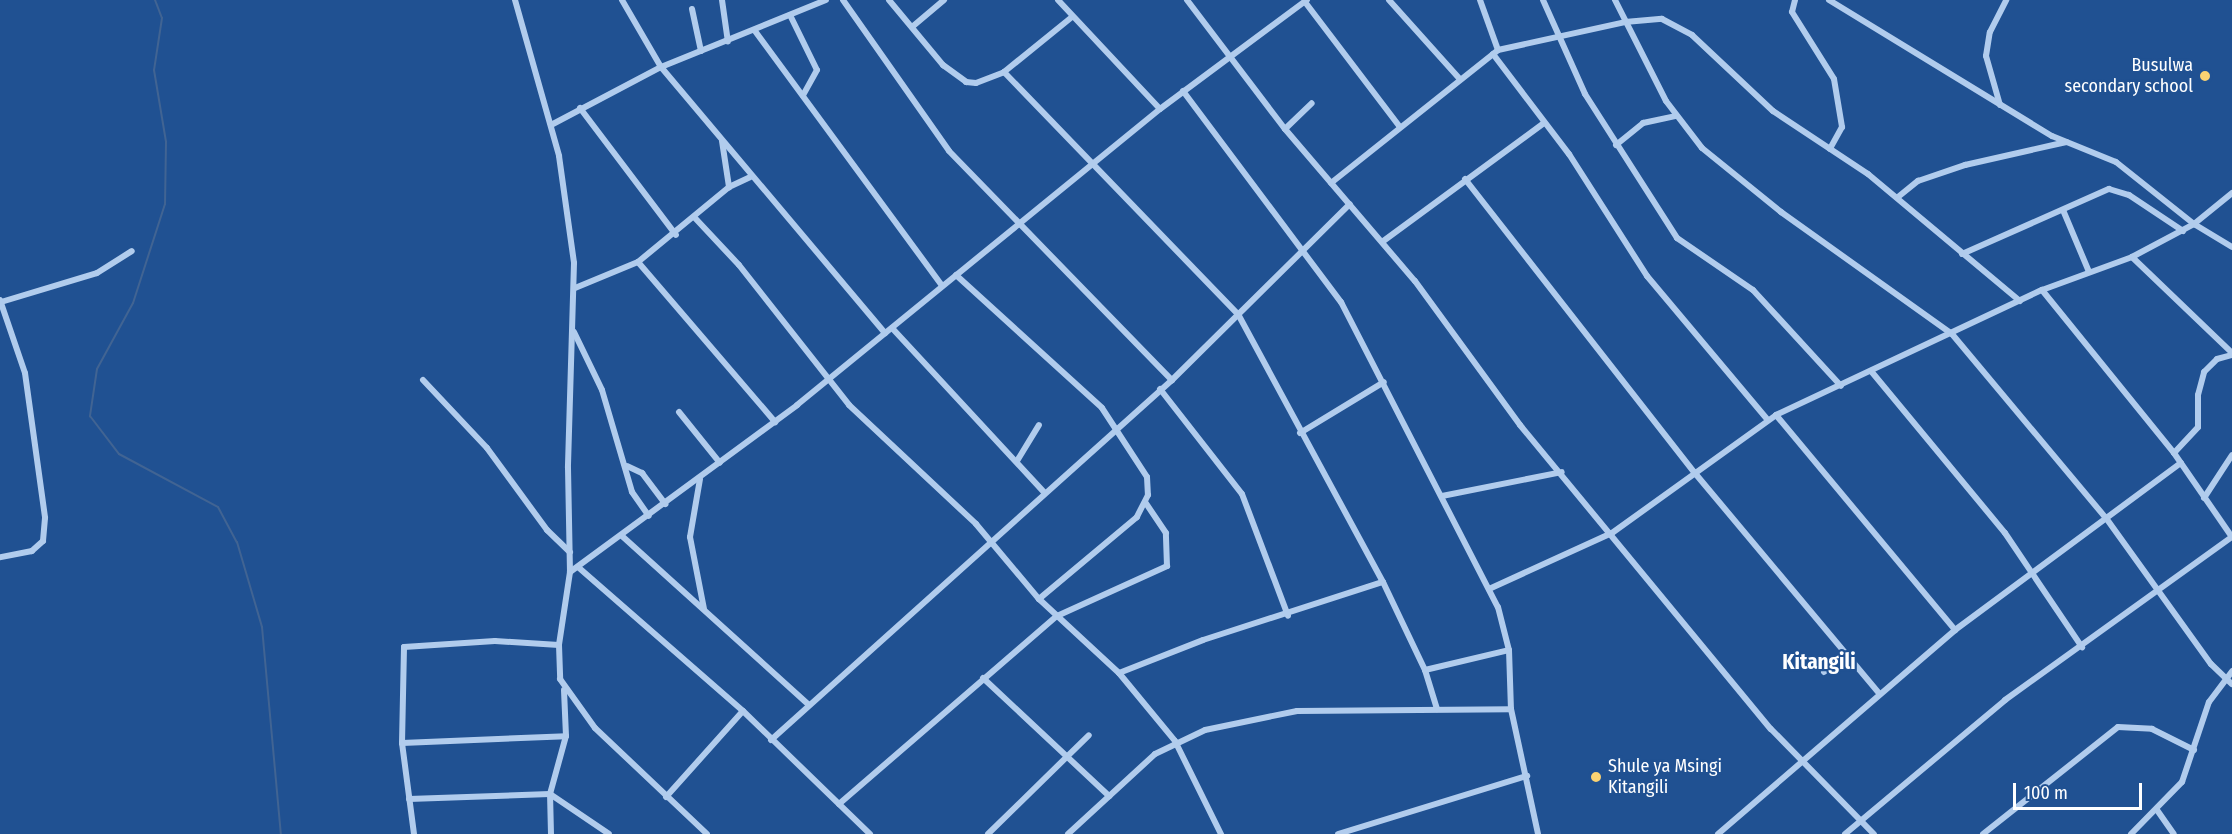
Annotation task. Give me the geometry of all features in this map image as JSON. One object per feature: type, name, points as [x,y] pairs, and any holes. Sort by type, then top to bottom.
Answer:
[{"type":"street","points":[[515,0],[551,125],[569,214],[574,288],[570,572],[558,666],[564,690],[566,736],[550,794],[551,834]]},
{"type":"street","points":[[622,0],[661,67],[721,137],[750,177],[885,333]]},
{"type":"street","points":[[722,0],[728,42]]},
{"type":"street","points":[[551,125],[661,67],[728,42],[826,0]]},
{"type":"street","points":[[843,0],[935,133],[1020,227],[1172,380]]},
{"type":"street","points":[[890,0],[943,65],[966,82],[1004,72],[1072,17]]},
{"type":"street","points":[[912,27],[944,0]]},
{"type":"street","points":[[1058,0],[1160,109]]},
{"type":"street","points":[[1186,0],[1285,129],[1436,308],[1496,396],[1562,472],[1771,729],[1874,834]]},
{"type":"street","points":[[1389,0],[1460,79]]},
{"type":"street","points":[[1480,0],[1496,52],[1647,276],[1767,420]]},
{"type":"street","points":[[1543,0],[1570,68],[1616,145],[1677,238],[1753,290],[1841,386]]},
{"type":"street","points":[[1615,0],[1624,22],[1676,116],[1702,148],[1750,188],[1952,334],[2106,518],[2225,679],[2232,684]]},
{"type":"street","points":[[1795,0],[1792,12],[1834,79],[1842,127],[1830,150]]},
{"type":"street","points":[[1829,0],[2000,105],[2066,142],[2126,168],[2194,224],[2232,247]]},
{"type":"street","points":[[570,572],[775,422],[942,286],[1020,227],[1160,109],[1306,1],[1400,127]]},
{"type":"street","points":[[2000,105],[1986,56],[1990,32],[2006,1]]},
{"type":"street","points":[[692,9],[701,51]]},
{"type":"street","points":[[790,15],[817,70],[803,95]]},
{"type":"street","points":[[1331,183],[1496,52],[1558,35],[1624,22],[1649,18],[1673,21],[1773,111],[1898,197],[1962,254],[2020,301]]},
{"type":"street","points":[[755,31],[942,286]]},
{"type":"street","points":[[1004,72],[1092,167],[1238,314],[1383,582],[1425,670],[1437,709]]},
{"type":"street","points":[[1184,91],[1303,248],[1355,325],[1489,589],[1509,650],[1511,709],[1538,834]]},
{"type":"street","points":[[1285,129],[1312,103]]},
{"type":"street","points":[[580,108],[676,236]]},
{"type":"street","points":[[1616,145],[1643,123],[1676,116]]},
{"type":"street","points":[[1382,242],[1544,123]]},
{"type":"street","points":[[721,137],[729,187]]},
{"type":"street","points":[[1898,197],[1918,181],[1965,165],[2066,142]]},
{"type":"street","points":[[574,288],[638,262],[676,236],[729,187],[750,177]]},
{"type":"street","points":[[1465,179],[1694,472],[1879,693]]},
{"type":"street","points":[[1962,254],[2103,191],[2117,190],[2183,231]]},
{"type":"street","points":[[1489,589],[1612,533],[1776,415],[2042,290],[2132,257],[2194,224],[2232,193]]},
{"type":"street","points":[[771,740],[1045,494],[1117,426],[1172,380],[1350,204]]},
{"type":"street","points":[[2063,210],[2089,272]]},
{"type":"street","points":[[695,218],[739,265],[827,381],[991,542],[1039,599],[1119,673],[1175,741],[1221,834]]},
{"type":"street","points":[[0,557],[32,551],[42,541],[45,518],[25,373],[1,301],[94,274],[132,250]]},
{"type":"street","points":[[2132,257],[2232,354],[2217,359],[2204,372],[2198,394],[2198,428],[2174,453]]},
{"type":"street","points":[[638,262],[775,422]]},
{"type":"street","points":[[839,804],[1057,616],[1167,566],[1166,533],[1146,503],[1147,477],[1117,426],[1035,342],[956,275]]},
{"type":"street","points":[[1845,834],[2005,700],[2161,592],[2232,537],[2174,453],[2042,290]]},
{"type":"street","points":[[892,328],[1017,460],[1045,494]]},
{"type":"street","points":[[573,330],[596,375],[627,466],[632,492],[649,516]]},
{"type":"street","points":[[1871,371],[1936,445],[2034,570],[2082,647]]},
{"type":"street","points":[[423,380],[487,448],[547,530],[570,552]]},
{"type":"street","points":[[1300,432],[1384,382]]},
{"type":"street","points":[[1160,389],[1242,494],[1288,616]]},
{"type":"street","points":[[679,412],[720,464]]},
{"type":"street","points":[[1776,415],[1955,630]]},
{"type":"street","points":[[1017,460],[1038,424]]},
{"type":"street","points":[[2204,498],[2232,454]]},
{"type":"street","points":[[1718,834],[1879,693],[1955,630],[2181,463]]},
{"type":"street","points":[[627,466],[642,473],[665,504]]},
{"type":"street","points":[[1442,496],[1562,472]]},
{"type":"street","points":[[699,479],[690,537],[704,610]]},
{"type":"street","points":[[1039,599],[1124,530],[1146,503]]},
{"type":"street","points":[[622,536],[809,705]]},
{"type":"street","points":[[578,567],[743,711],[870,834]]},
{"type":"street","points":[[1119,673],[1203,640],[1288,616],[1383,582]]},
{"type":"street","points":[[414,834],[402,743],[401,662],[405,646],[495,641],[559,645]]},
{"type":"street","points":[[1425,670],[1509,650]]},
{"type":"street","points":[[1824,672],[1847,654]]},
{"type":"street","points":[[2131,834],[2182,782],[2209,702],[2232,671]]},
{"type":"street","points":[[983,678],[1109,796]]},
{"type":"street","points":[[564,690],[595,728],[708,834]]},
{"type":"street","points":[[1068,834],[1175,741],[1228,724],[1297,711],[1511,709]]},
{"type":"street","points":[[666,797],[743,711]]},
{"type":"street","points":[[1983,834],[2118,728],[2152,729],[2194,750]]},
{"type":"street","points":[[988,834],[1065,754],[1089,735]]},
{"type":"street","points":[[402,743],[566,736]]},
{"type":"street","points":[[1338,834],[1527,776]]},
{"type":"street","points":[[409,799],[550,794],[609,834]]},
{"type":"street","points":[[2157,810],[2174,834]]},
{"type":"waterway","points":[[155,0],[162,18],[154,70],[166,142],[165,204],[133,303],[97,369],[90,416],[119,454],[218,507],[237,542],[262,627],[281,834]]},
{"type":"place","name":"Busulwa secondary school","points":[[2205,76]]},
{"type":"place","name":"Shule ya Msingi Kitangili","points":[[1596,777]]},
{"type":"district","name":"Kitangili","points":[[1819,662]]}]
